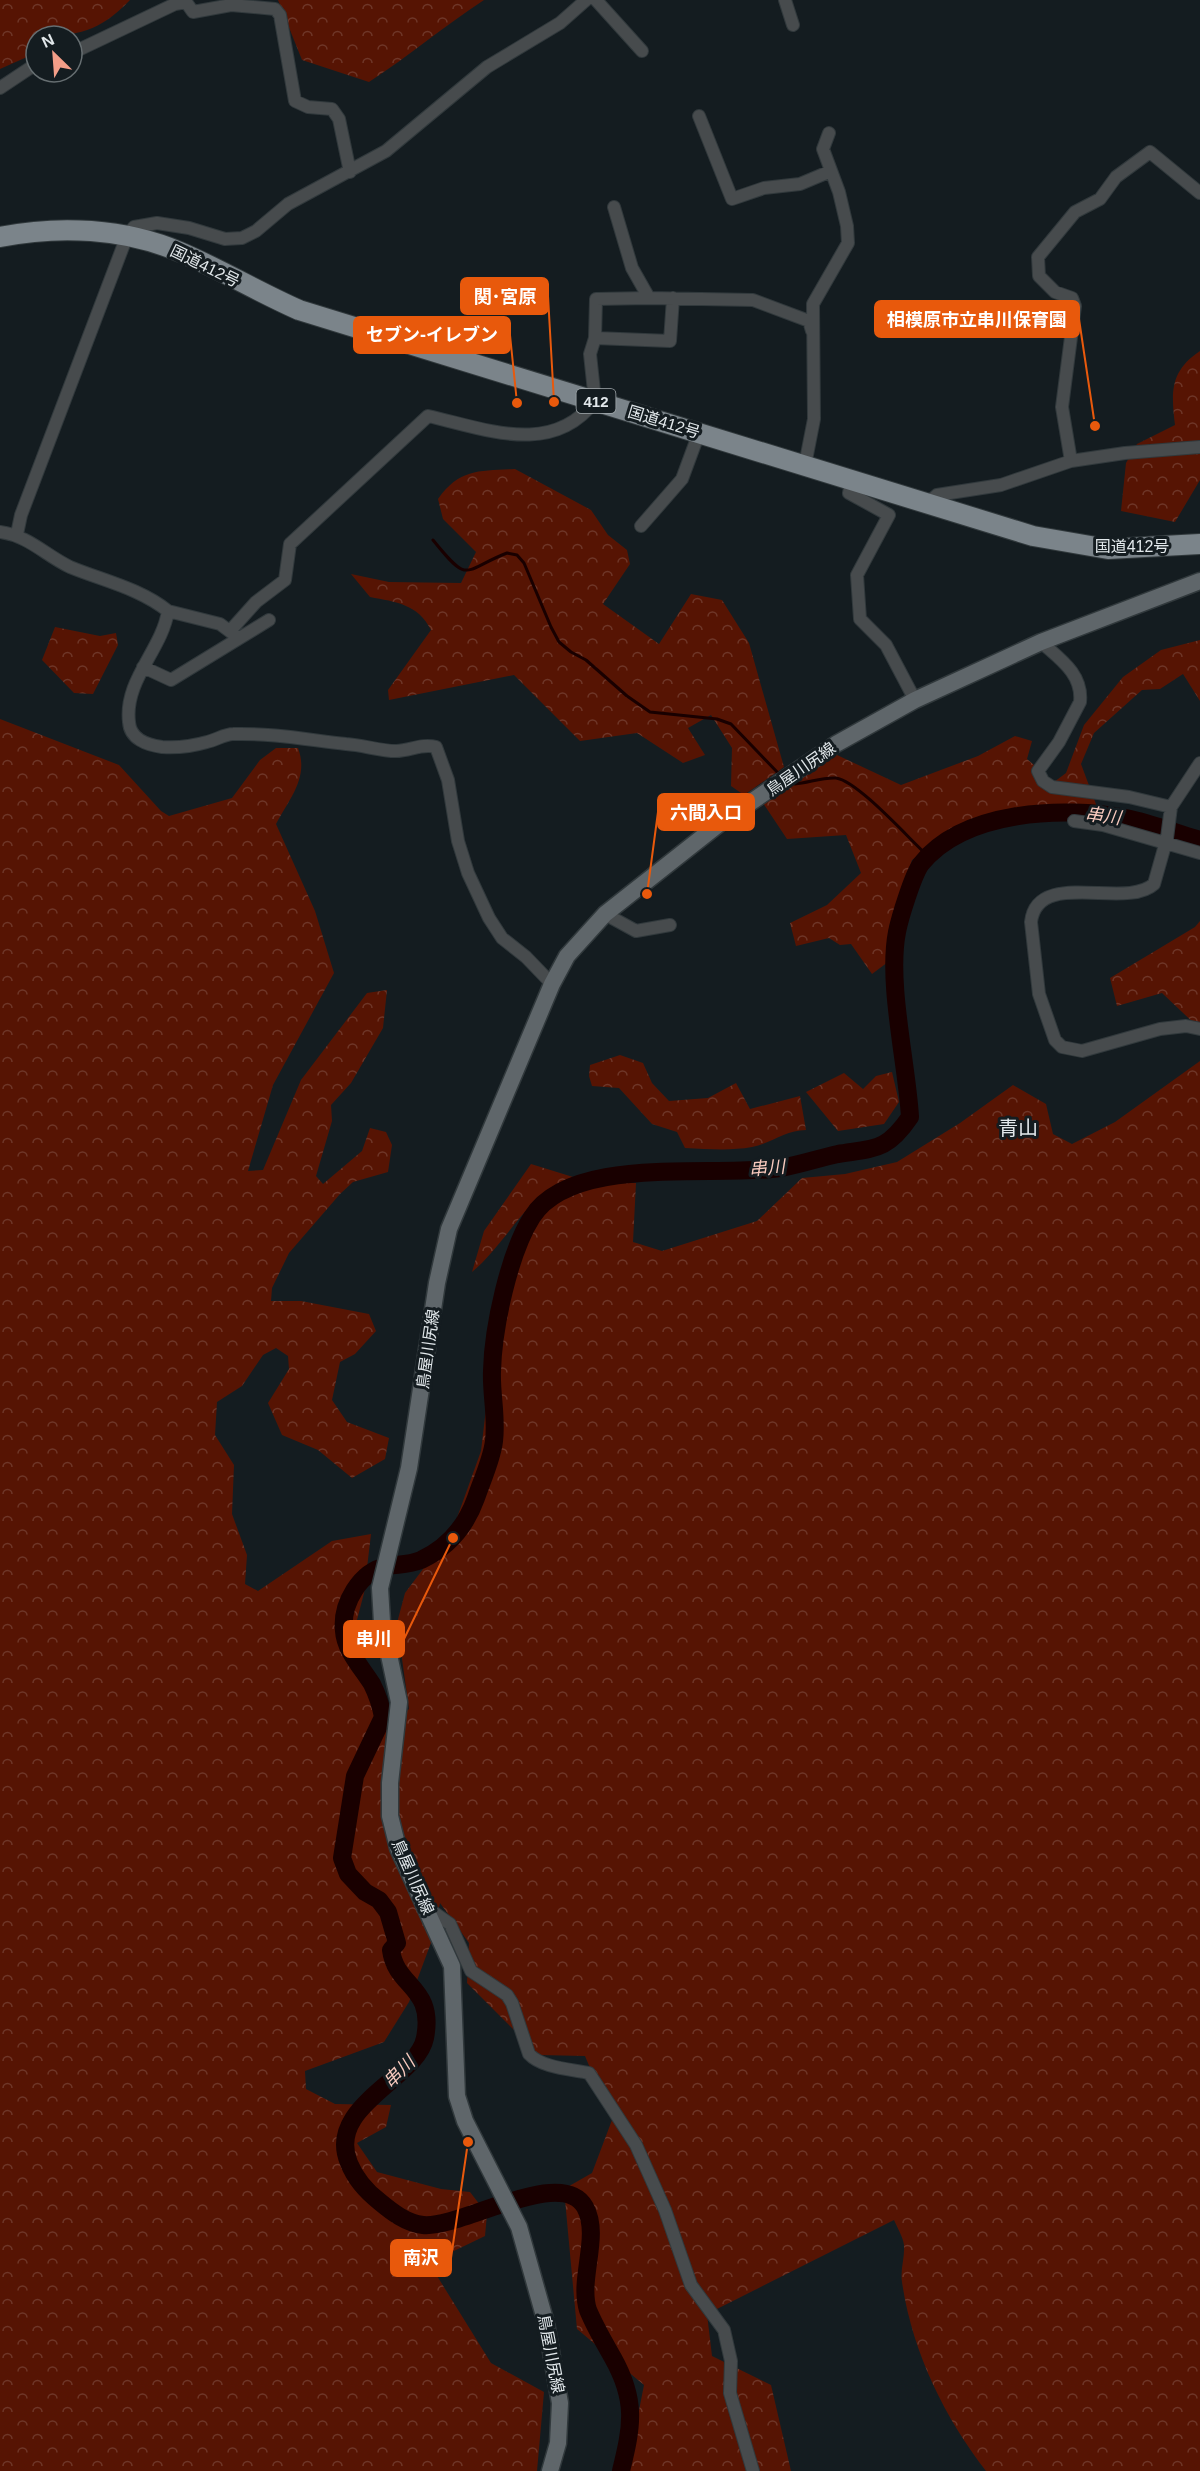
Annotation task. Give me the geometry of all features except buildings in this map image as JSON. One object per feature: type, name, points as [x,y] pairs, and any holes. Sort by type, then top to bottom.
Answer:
[{"type":"highway","name":"国道412号","points":[[0,237],[37,231],[83,229],[127,236],[179,251],[252,290],[299,310],[1033,536],[1081,546],[1137,549],[1200,544]]},
{"type":"main road","name":"鳥屋川尻線","points":[[550,2471],[558,2443],[560,2403],[555,2363],[519,2227],[465,2121],[457,2096],[452,1966],[398,1848],[390,1816],[390,1784],[399,1702],[382,1622],[380,1588],[415,1439],[437,1283],[449,1230],[552,984],[567,956],[605,914],[719,824],[814,758],[915,700],[1041,642],[1200,580]]},
{"type":"street","points":[[17,534],[21,515],[127,236],[134,227],[157,223],[189,228],[225,239],[242,238],[256,231],[288,204],[386,151],[487,67],[560,23],[586,0]]},
{"type":"street","points":[[596,0],[642,51]]},
{"type":"street","points":[[786,0],[793,25]]},
{"type":"street","points":[[84,46],[175,4],[186,2],[193,12],[231,5],[275,9],[280,15],[295,101],[308,107],[332,109],[339,119],[350,172]]},
{"type":"street","points":[[0,88],[24,72]]},
{"type":"street","points":[[699,116],[732,199],[764,188],[800,184],[831,171]]},
{"type":"street","points":[[805,465],[814,418],[813,304],[848,243],[847,226],[823,148],[829,133]]},
{"type":"street","points":[[1071,461],[1062,407],[1075,306],[1072,298],[1055,292],[1039,276],[1038,257],[1075,212],[1100,199],[1116,177],[1150,152],[1200,193]]},
{"type":"street","points":[[614,207],[632,268],[649,298]]},
{"type":"street","points":[[595,338],[670,341],[673,298]]},
{"type":"street","points":[[235,635],[256,602],[285,580],[290,544],[428,416],[521,436],[551,432],[583,416],[595,401],[590,354],[595,338],[596,299],[753,300],[809,321],[813,335]]},
{"type":"street","points":[[641,526],[682,479],[699,433]]},
{"type":"street","points":[[927,504],[937,495],[1001,484],[1071,461],[1125,453],[1200,447]]},
{"type":"street","points":[[852,479],[849,493],[889,515],[857,575],[860,619],[886,645],[915,700]]},
{"type":"street","points":[[0,532],[17,534],[69,566],[125,586],[157,602],[168,611],[219,624],[235,635]]},
{"type":"street","points":[[168,611],[165,628],[135,683],[129,722],[133,734],[142,742],[175,747],[207,742],[232,734],[290,735],[327,743],[396,751],[429,745],[436,747],[448,780],[464,862],[489,918],[502,938],[526,957],[552,984]]},
{"type":"street","points":[[143,667],[171,680],[235,635],[269,620]]},
{"type":"street","points":[[1041,642],[1067,666],[1080,683],[1081,694],[1080,702],[1059,742],[1038,771],[1043,781],[1052,788],[1129,797],[1170,811]]},
{"type":"street","points":[[1200,763],[1170,811],[1158,878],[1149,888],[1137,893],[1065,894],[1047,897],[1039,902],[1031,922],[1039,994],[1055,1040],[1071,1050],[1082,1051],[1160,1029],[1186,1026],[1200,1029]]},
{"type":"street","points":[[1074,821],[1103,825],[1166,840],[1200,853]]},
{"type":"street","points":[[605,914],[636,931],[670,925]]},
{"type":"street","points":[[426,1907],[450,1924],[471,1971],[507,1995],[512,2003],[529,2054],[534,2060],[589,2073],[636,2145],[665,2210],[691,2285],[724,2330],[728,2343],[730,2392],[753,2471]]},
{"type":"green space","points":[[0,0],[130,0],[108,19],[84,31],[84,24],[24,24],[24,58],[0,69]]},
{"type":"green space","points":[[278,0],[484,0],[369,82],[302,60]]},
{"type":"green space","points":[[1200,351],[1200,480],[1175,522],[1121,511],[1126,463],[1137,444],[1175,425],[1173,392],[1175,383],[1183,366]]},
{"type":"green space","points":[[515,469],[591,510],[608,535],[627,550],[630,564],[603,604],[659,644],[691,594],[722,600],[749,643],[784,767],[744,795],[731,786],[732,748],[711,715],[688,728],[705,755],[683,763],[637,733],[580,741],[514,675],[389,700],[388,690],[431,630],[426,621],[413,609],[370,597],[351,574],[389,582],[461,583],[476,552],[443,519],[438,499],[446,489],[463,476],[481,471]]},
{"type":"green space","points":[[55,627],[100,636],[116,633],[118,645],[93,694],[74,693],[42,660]]},
{"type":"green space","points":[[1200,640],[1200,701],[1183,674],[1160,689],[1142,690],[1094,733],[1081,764],[1100,815],[1021,807],[951,832],[912,860],[889,927],[892,959],[872,974],[851,944],[840,945],[829,938],[796,946],[790,923],[827,905],[861,873],[846,835],[787,839],[763,803],[837,755],[901,785],[978,756],[1015,736],[1032,741],[1027,759],[1054,782],[1066,773],[1084,725],[1123,677],[1161,650]]},
{"type":"green space","points":[[0,719],[119,765],[161,811],[169,816],[232,798],[260,760],[276,748],[298,748],[301,759],[300,778],[276,824],[315,911],[334,973],[273,1085],[248,1171],[263,1170],[301,1080],[367,993],[387,990],[383,1028],[351,1083],[331,1105],[332,1121],[316,1176],[323,1184],[362,1151],[370,1128],[386,1132],[392,1145],[388,1172],[353,1182],[340,1194],[289,1253],[272,1288],[271,1301],[301,1301],[369,1314],[376,1331],[355,1354],[340,1362],[332,1400],[347,1422],[389,1438],[385,1459],[352,1478],[318,1450],[282,1435],[268,1403],[289,1369],[288,1356],[276,1348],[263,1355],[242,1386],[217,1402],[215,1435],[234,1465],[232,1514],[247,1555],[245,1584],[258,1591],[332,1541],[371,1534],[364,1593],[351,1643],[385,1729],[409,1709],[397,1623],[405,1593],[453,1529],[481,1451],[488,1392],[487,1363],[504,1275],[502,1265],[513,1238],[568,1192],[603,1183],[636,1183],[633,1242],[662,1251],[757,1221],[802,1178],[845,1174],[897,1162],[960,1123],[1013,1085],[1046,1104],[1053,1134],[1072,1144],[1115,1122],[1200,1061],[1200,2471],[986,2471],[944,2406],[922,2358],[913,2333],[902,2277],[904,2245],[894,2220],[707,2314],[712,2356],[771,2385],[791,2471],[627,2471],[644,2385],[577,2329],[564,2189],[592,2173],[612,2120],[585,2056],[539,2055],[467,1983],[469,1943],[440,1903],[432,1940],[409,2002],[384,2042],[305,2071],[306,2089],[335,2104],[391,2105],[386,2127],[357,2143],[377,2172],[441,2189],[470,2192],[487,2214],[485,2236],[429,2263],[491,2363],[544,2392],[537,2471],[0,2471]]},
{"type":"green space","points":[[1200,921],[1200,1029],[1162,993],[1117,1006],[1110,978],[1195,927]]},
{"type":"green space","points":[[620,1055],[643,1063],[652,1083],[669,1101],[708,1098],[736,1083],[750,1109],[800,1096],[806,1130],[792,1132],[759,1145],[744,1148],[685,1148],[677,1132],[652,1124],[619,1088],[592,1086],[589,1076],[590,1065]]},
{"type":"green space","points":[[892,1072],[899,1102],[884,1124],[838,1131],[806,1092],[844,1073],[863,1089],[876,1076]]},
{"type":"green space","points":[[531,1164],[573,1177],[557,1184],[530,1206],[485,1260],[472,1272],[484,1231]]},
{"type":"waterway","points":[[433,540],[461,569],[474,568],[507,553],[517,555],[524,563],[559,642],[586,660],[627,696],[650,712],[717,719],[731,724],[779,774]]},
{"type":"waterway","points":[[795,784],[831,778],[846,782],[884,812],[929,857]]},
{"type":"waterway","name":"串川","points":[[621,2471],[630,2427],[629,2401],[621,2373],[588,2310],[586,2285],[591,2231],[585,2207],[573,2196],[555,2193],[533,2195],[440,2224],[417,2224],[389,2210],[375,2198],[358,2179],[349,2163],[345,2143],[350,2125],[360,2109],[418,2053],[425,2038],[427,2021],[420,1997],[394,1963],[391,1950],[397,1943],[388,1912],[379,1900],[365,1892],[348,1874],[342,1858],[355,1776],[383,1717],[372,1684],[347,1645],[344,1621],[349,1600],[354,1590],[368,1574],[387,1566],[417,1562],[431,1555],[455,1535],[467,1518],[493,1448],[495,1423],[493,1354],[504,1291],[524,1232],[532,1217],[551,1197],[578,1184],[610,1176],[787,1167],[838,1154],[871,1149],[887,1142],[902,1128],[910,1117],[894,975],[897,932],[918,869],[940,846],[962,832],[988,823],[1016,816],[1045,813],[1101,814],[1126,818],[1200,840]]},
{"type":"place","name":"関･宮原","points":[[554,402]]},
{"type":"place","name":"セブン-イレブン","points":[[517,403]]},
{"type":"place","name":"相模原市立串川保育園","points":[[1095,426]]},
{"type":"place","name":"六間入口","points":[[647,894]]},
{"type":"place","name":"串川","points":[[453,1538]]},
{"type":"place","name":"南沢","points":[[468,2142]]},
{"type":"district","name":"青山","points":[[1018,1128]]}]
